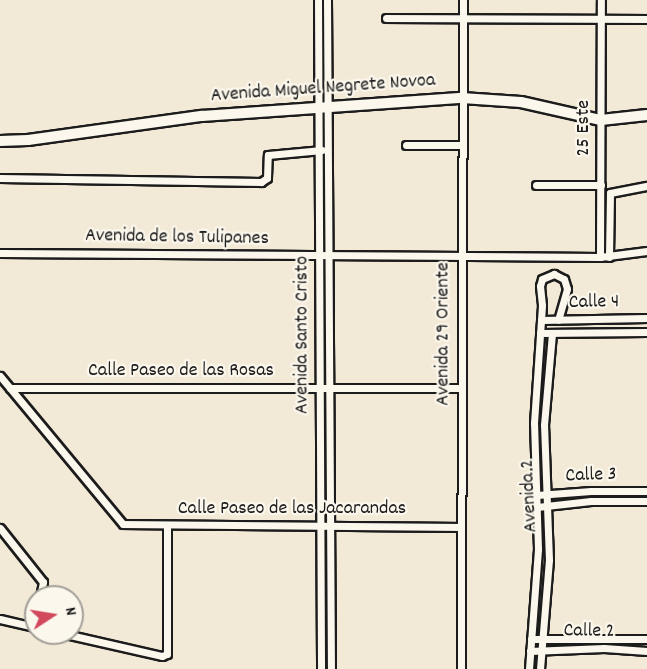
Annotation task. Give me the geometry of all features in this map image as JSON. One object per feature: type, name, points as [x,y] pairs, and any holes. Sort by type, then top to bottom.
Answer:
[{"type":"main road","name":"Avenida Miguel Negrete Novoa","points":[[1,138],[28,140],[202,116],[462,98],[521,102],[601,120],[647,115]]},
{"type":"street","name":"Avenida Santo Cristo","points":[[318,0],[318,51],[327,150],[331,669]]},
{"type":"street","name":"Avenida Santo Cristo","points":[[321,669],[320,256],[317,150],[327,51],[327,0]]},
{"type":"street","name":"Avenida 29 Oriente","points":[[461,669],[460,388],[463,0]]},
{"type":"street","name":"25 Este","points":[[601,0],[601,185],[604,257]]},
{"type":"street","points":[[386,18],[647,19]]},
{"type":"street","points":[[318,51],[327,51]]},
{"type":"street","points":[[406,145],[462,145]]},
{"type":"street","points":[[0,177],[261,182],[267,178],[268,155],[327,150]]},
{"type":"street","points":[[536,184],[601,185]]},
{"type":"street","points":[[604,257],[610,193],[647,186]]},
{"type":"street","name":"Avenida de los Tulipanes","points":[[0,253],[604,257],[647,251]]},
{"type":"street","name":"Avenida 2","points":[[529,669],[538,549],[534,423],[541,320],[540,286],[542,279],[554,274],[564,279],[567,289],[558,320]]},
{"type":"street","name":"Calle 4","points":[[541,320],[647,318]]},
{"type":"street","name":"Calle 4","points":[[552,333],[647,332]]},
{"type":"street","points":[[540,333],[552,333]]},
{"type":"street","name":"Avenida 2","points":[[540,669],[549,560],[544,425],[552,333]]},
{"type":"street","points":[[0,376],[10,388]]},
{"type":"street","name":"Calle Paseo de las Rosas","points":[[10,388],[460,388]]},
{"type":"street","name":"Calle Paseo de las Jacarandas","points":[[10,388],[123,524],[460,527]]},
{"type":"street","name":"Calle 3","points":[[537,495],[647,491]]},
{"type":"street","name":"Calle 3","points":[[537,507],[591,501],[647,501]]},
{"type":"street","points":[[84,638],[162,656],[167,654],[167,525]]},
{"type":"street","points":[[0,528],[43,582],[42,585]]},
{"type":"street","points":[[0,619],[24,625]]},
{"type":"street","name":"Calle 2","points":[[531,639],[647,639]]},
{"type":"street","name":"Calle 2","points":[[530,651],[541,649],[647,651]]}]
